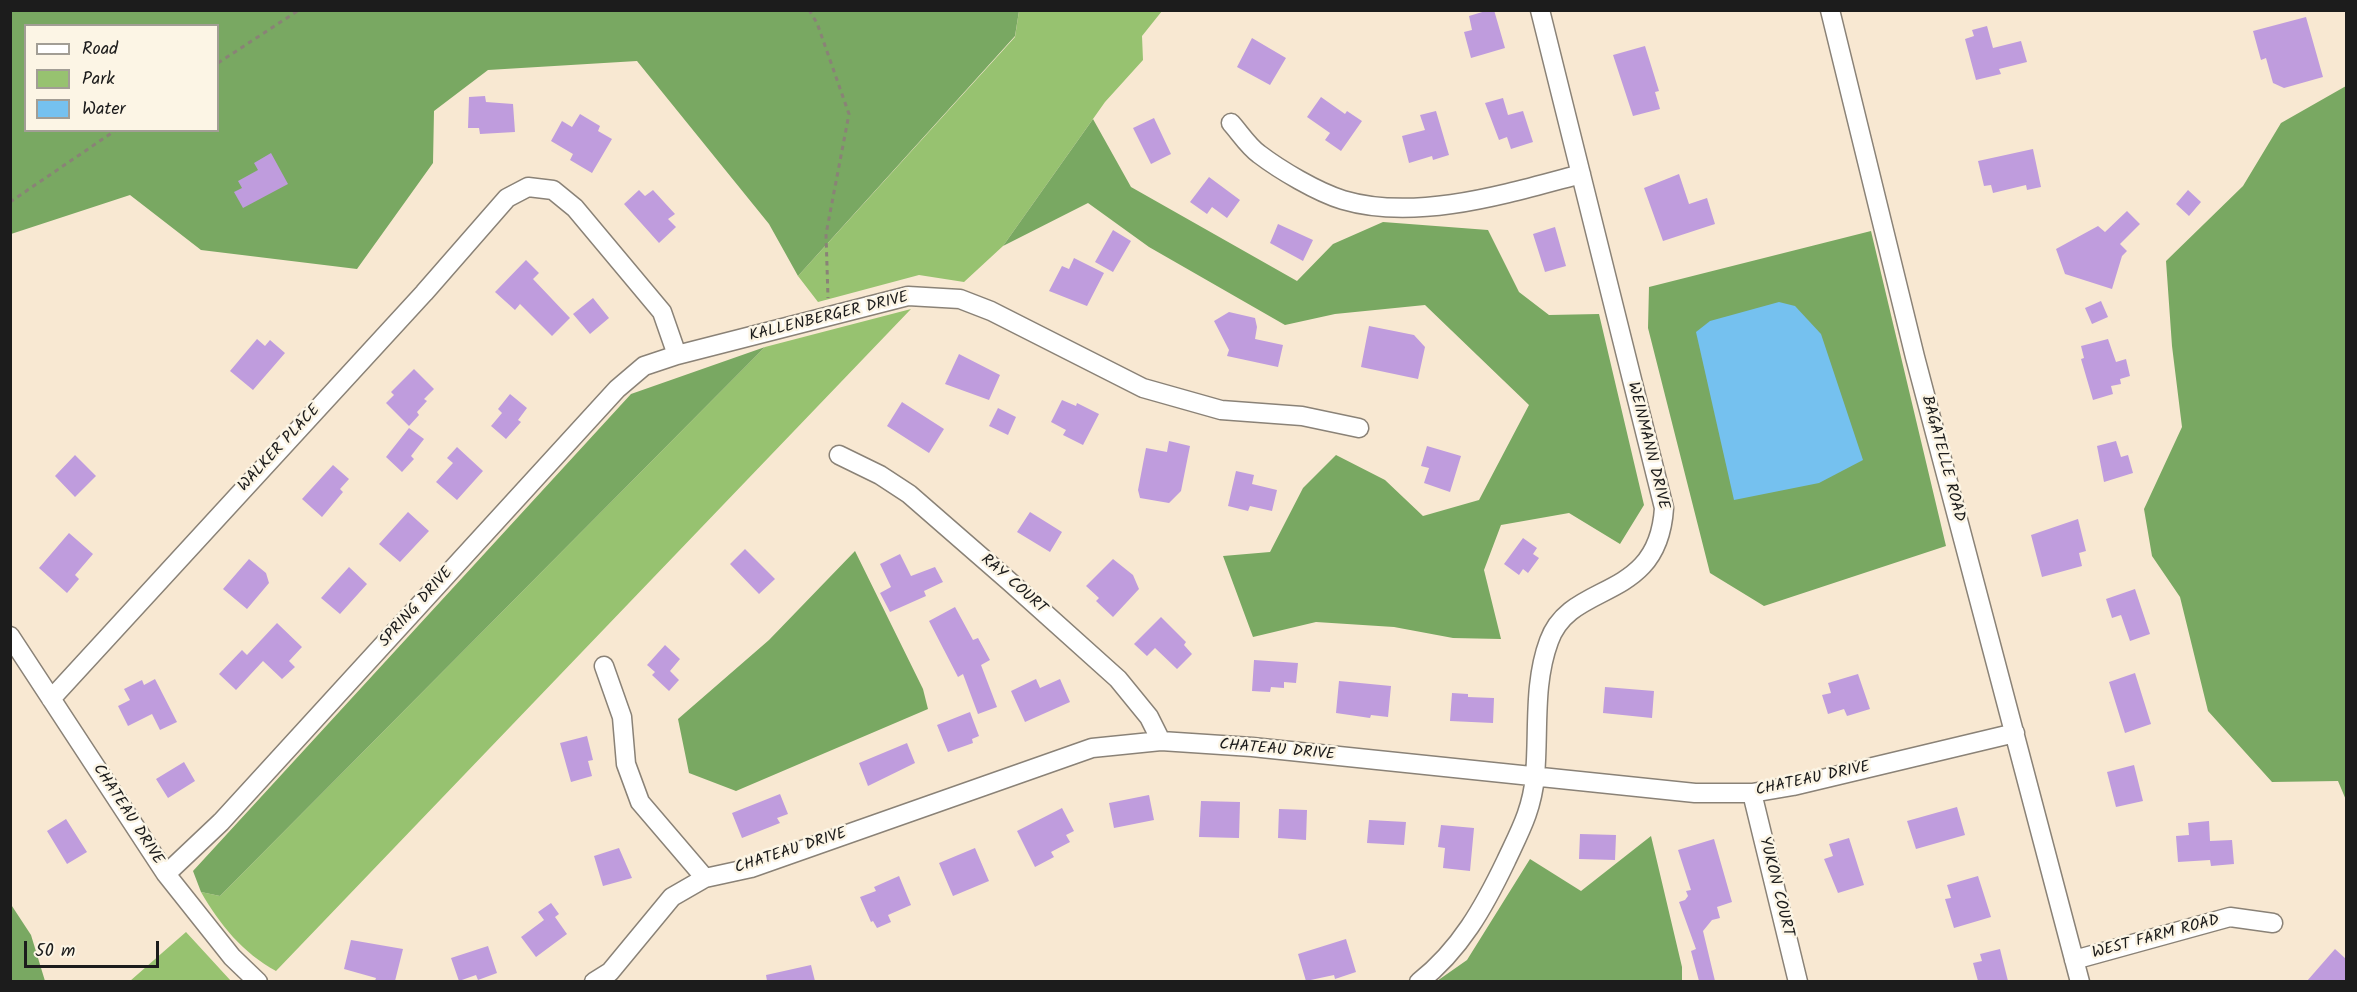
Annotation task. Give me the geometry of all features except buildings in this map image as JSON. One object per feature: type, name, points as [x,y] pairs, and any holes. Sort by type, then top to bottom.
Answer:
[{"type":"street","name":"WEINMANN DRIVE","points":[[1419,981],[1460,942],[1487,901],[1530,812],[1535,776],[1539,685],[1549,640],[1560,621],[1575,609],[1625,582],[1653,555],[1663,532],[1664,508],[1540,10]]},
{"type":"street","name":"BAGATELLE ROAD","points":[[1830,10],[1915,357],[2080,981]]},
{"type":"street","points":[[1231,123],[1257,153],[1296,178],[1342,200],[1386,207],[1485,199],[1581,174]]},
{"type":"street","name":"WALKER PLACE","points":[[51,699],[424,293],[507,198],[528,187],[553,190],[575,208],[662,312],[677,356]]},
{"type":"street","name":"KALLENBERGER DRIVE","points":[[677,356],[908,296],[960,299],[991,311],[1143,388],[1221,410],[1302,416],[1359,428]]},
{"type":"street","name":"SPRING DRIVE","points":[[166,874],[221,822],[617,389],[644,366],[677,356]]},
{"type":"street","name":"RAY COURT","points":[[839,455],[880,474],[909,494],[1010,582],[1118,679],[1149,717],[1161,741]]},
{"type":"street","name":"CHATEAU DRIVE","points":[[10,636],[166,874],[232,957],[258,981]]},
{"type":"street","points":[[604,666],[622,717],[626,764],[640,802],[705,878]]},
{"type":"street","name":"CHATEAU DRIVE","points":[[606,978],[672,897],[705,878],[751,868],[1092,748],[1161,741],[1252,747],[1695,793],[1752,793],[1793,786],[2015,733]]},
{"type":"street","name":"YUKON COURT","points":[[1752,793],[1798,981]]},
{"type":"street","name":"WEST FARM ROAD","points":[[2074,960],[2230,918],[2273,923]]},
{"type":"path","points":[[219,62],[299,10]]},
{"type":"path","points":[[808,10],[817,23],[849,114],[826,234],[829,317]]},
{"type":"path","points":[[10,202],[113,132]]},
{"type":"green space","points":[[10,11],[1019,11],[1015,36],[798,276],[769,224],[637,61],[488,70],[434,111],[433,163],[357,269],[201,250],[130,195],[11,234]]},
{"type":"green space","points":[[1019,11],[1162,11],[1142,36],[1143,60],[1105,102],[1003,246],[964,282],[919,275],[818,302],[798,276],[1015,37]]},
{"type":"green space","points":[[2346,86],[2346,800],[2338,781],[2272,782],[2208,711],[2180,597],[2152,556],[2144,509],[2182,427],[2172,346],[2166,261],[2243,186],[2281,123]]},
{"type":"green space","points":[[1093,119],[1131,187],[1297,281],[1333,244],[1383,222],[1488,230],[1519,292],[1549,315],[1599,314],[1644,505],[1620,544],[1569,513],[1501,525],[1484,570],[1501,639],[1453,638],[1394,627],[1316,622],[1253,637],[1223,556],[1270,552],[1303,488],[1336,455],[1385,480],[1423,516],[1479,500],[1529,405],[1425,305],[1335,314],[1285,325],[1149,247],[1088,203],[1003,246]]},
{"type":"green space","points":[[1871,231],[1946,546],[1764,606],[1710,573],[1648,328],[1649,287]]},
{"type":"green space","points":[[911,309],[276,971],[253,956],[233,937],[201,892],[220,896],[765,347]]},
{"type":"green space","points":[[765,347],[220,896],[201,892],[193,871],[631,394]]},
{"type":"green space","points":[[855,551],[923,689],[928,709],[736,791],[689,773],[678,719],[769,640]]},
{"type":"green space","points":[[1651,836],[1682,967],[1682,981],[1437,981],[1467,960],[1530,859],[1581,891]]},
{"type":"green space","points":[[10,903],[31,935],[45,981],[11,981]]},
{"type":"green space","points":[[186,932],[231,981],[130,981]]},
{"type":"water","points":[[1779,302],[1795,306],[1821,334],[1863,460],[1819,483],[1734,500],[1696,332],[1710,321]]}]
